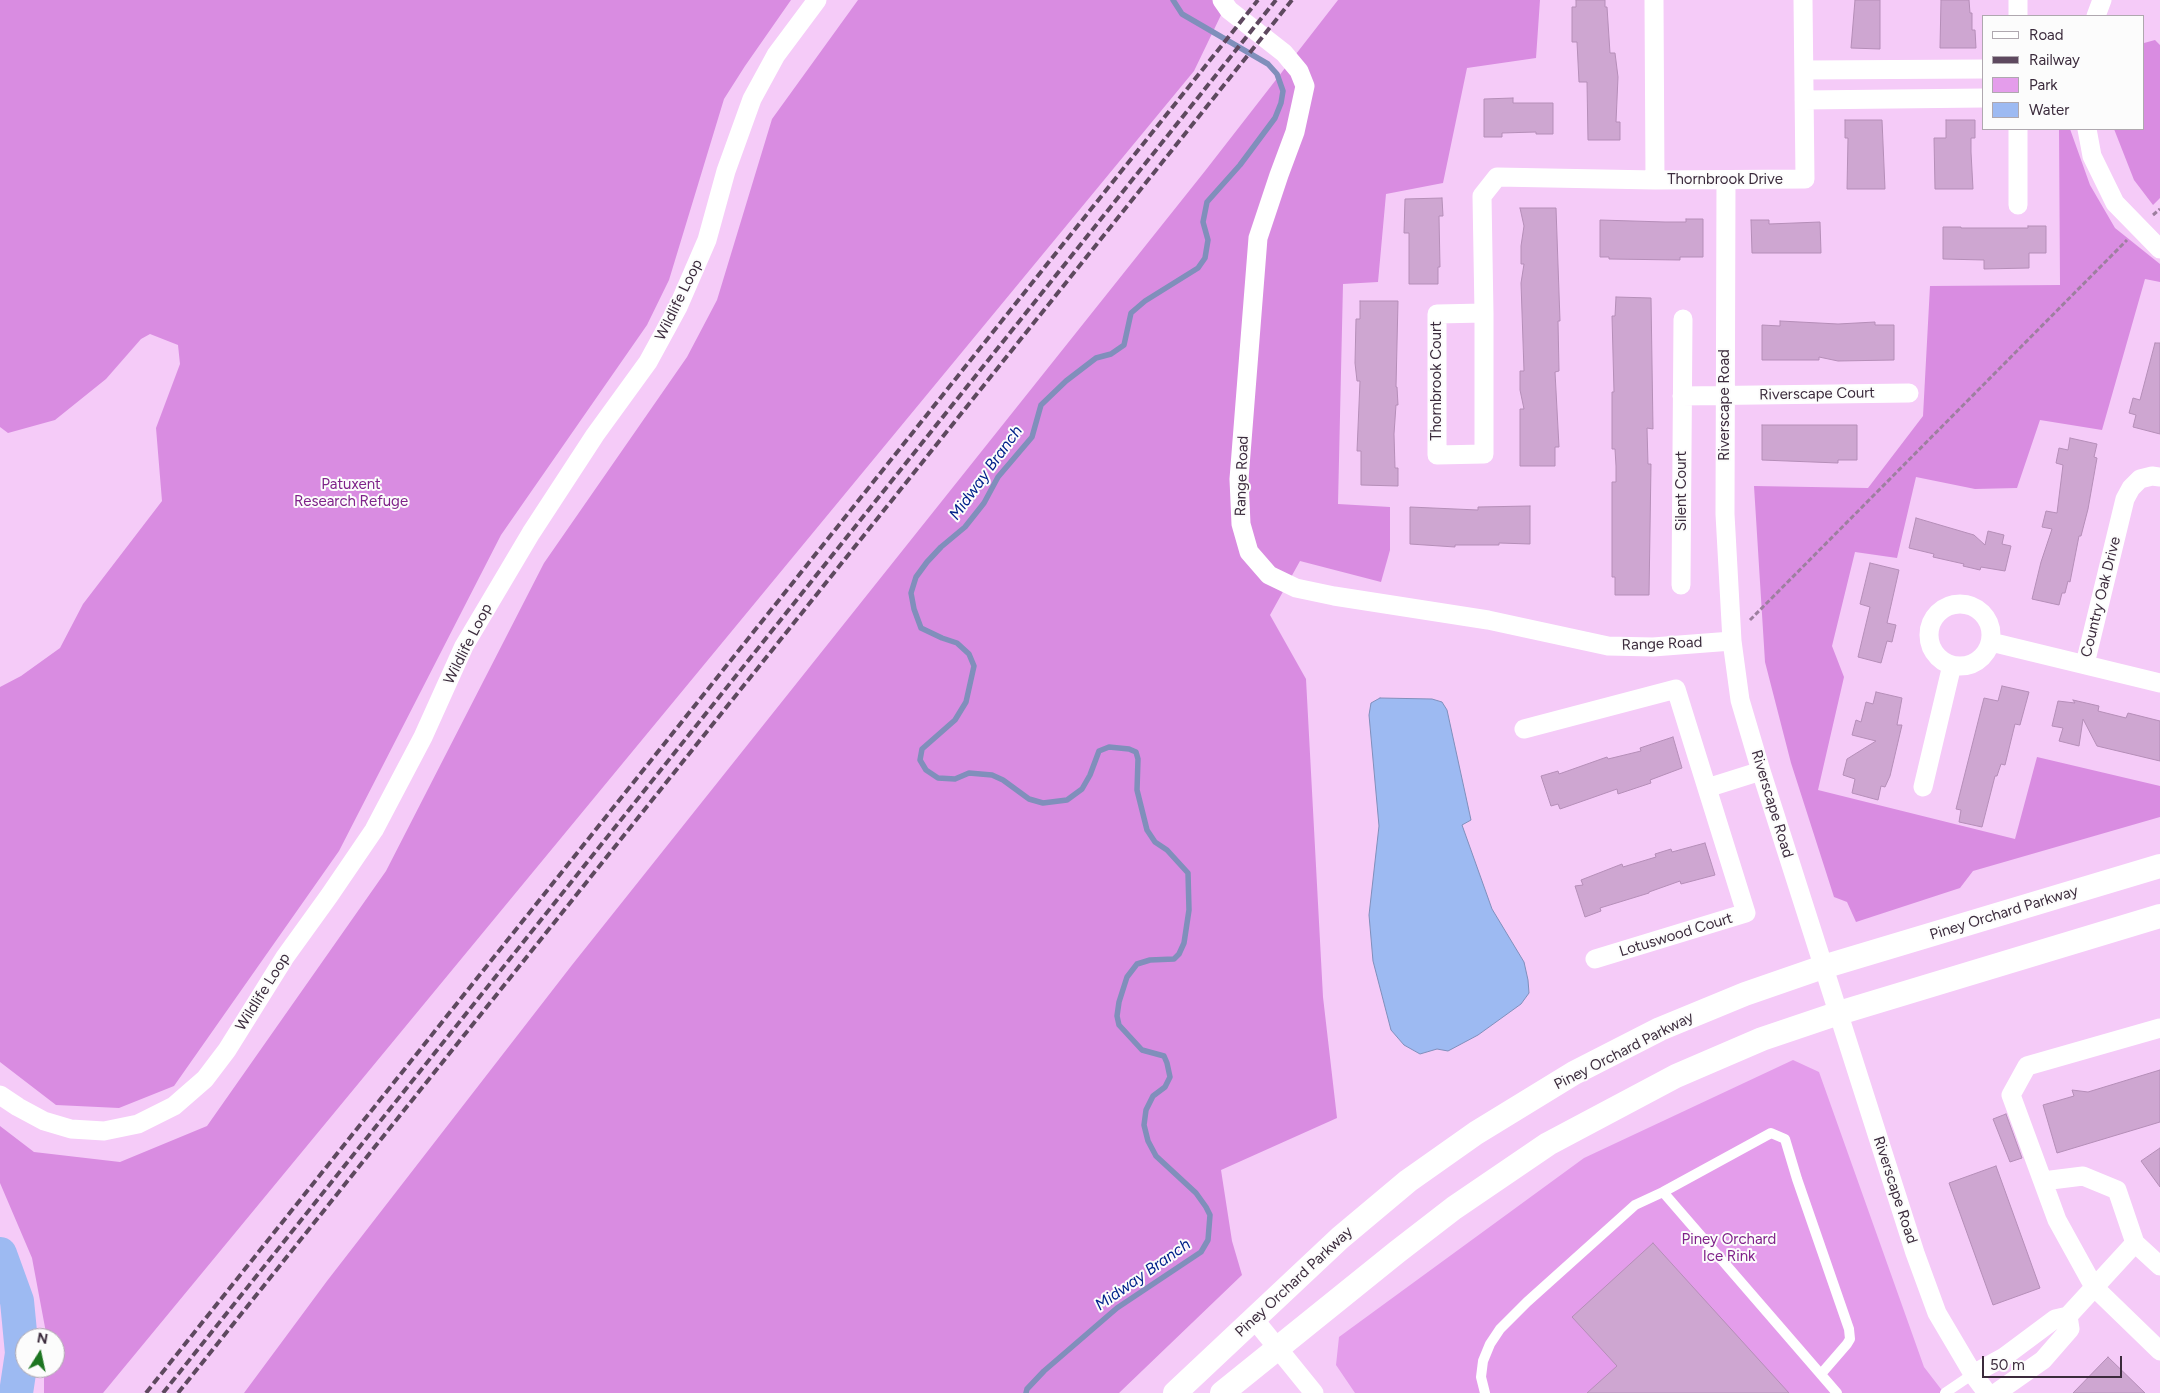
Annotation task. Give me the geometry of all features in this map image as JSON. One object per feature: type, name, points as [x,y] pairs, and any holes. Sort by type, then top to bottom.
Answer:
[{"type":"street","name":"Wildlife Loop","points":[[0,1095],[18,1108],[44,1121],[71,1129],[104,1131],[138,1124],[174,1106],[205,1079],[227,1050],[285,957],[330,896],[374,830],[423,737],[464,646],[530,533],[596,434],[648,362],[678,306],[707,240],[726,171],[752,99],[776,55],[817,0]]},
{"type":"street","name":"Range Road","points":[[1222,0],[1229,10],[1284,54],[1299,71],[1305,86],[1295,132],[1278,175],[1258,238],[1239,479],[1241,524],[1248,552],[1269,575],[1296,588],[1334,596],[1488,620],[1608,646],[1654,647],[1732,640]]},
{"type":"street","name":"Thornbrook Drive","points":[[1654,0],[1655,180],[1804,179],[1804,0]]},
{"type":"street","points":[[2018,0],[2018,15]]},
{"type":"street","points":[[2096,15],[2102,0]]},
{"type":"street","points":[[1804,70],[1982,69]]},
{"type":"street","points":[[1804,100],[1982,98]]},
{"type":"street","points":[[2018,130],[2018,205]]},
{"type":"street","points":[[2087,130],[2092,156],[2115,203],[2160,249]]},
{"type":"street","name":"Thornbrook Court","points":[[1484,313],[1437,314],[1437,455],[1484,454],[1484,313],[1482,196],[1498,177],[1655,180]]},
{"type":"street","name":"Riverscape Road","points":[[1726,180],[1725,514],[1732,640],[1740,700],[1915,1253],[1937,1313],[1987,1393]]},
{"type":"street","name":"Silent Court","points":[[1681,586],[1683,319]]},
{"type":"street","name":"Riverscape Court","points":[[1725,396],[1909,393]]},
{"type":"street","points":[[1682,396],[1725,396]]},
{"type":"street","name":"Country Oak Drive","points":[[2160,477],[2152,476],[2140,479],[2130,488],[2125,499],[2085,664],[2160,682]]},
{"type":"street","points":[[1965,604],[1977,608],[1986,617],[1991,628],[1991,642],[1986,652],[1978,661],[1967,666],[1952,665],[1943,661],[1934,653],[1929,642],[1929,628],[1934,618],[1942,609],[1965,604]]},
{"type":"street","points":[[1991,642],[2085,664]]},
{"type":"street","points":[[1923,786],[1952,665]]},
{"type":"street","name":"Lotuswood Court","points":[[1524,730],[1676,689],[1746,913],[1595,959]]},
{"type":"street","points":[[1707,788],[1761,771]]},
{"type":"street","name":"Piney Orchard Parkway","points":[[1175,1393],[1340,1238],[1408,1181],[1484,1128],[1574,1073],[1660,1029],[1745,994],[1823,967],[2160,866]]},
{"type":"street","points":[[1222,1393],[1454,1208],[1548,1144],[1676,1076],[1762,1039],[1839,1013],[2160,916]]},
{"type":"street","points":[[2160,1028],[2027,1066],[2011,1095],[2057,1220],[2094,1287],[2160,1351]]},
{"type":"street","points":[[2043,1181],[2083,1176],[2118,1190],[2135,1243],[2160,1266]]},
{"type":"street","points":[[1974,1374],[2004,1357],[2055,1319],[2068,1316],[2135,1243]]},
{"type":"street","points":[[1996,1393],[2043,1360],[2070,1329],[2068,1316]]},
{"type":"street","points":[[1254,1319],[1314,1393]]},
{"type":"lane","points":[[1485,1393],[1481,1377],[1483,1361],[1490,1344],[1500,1329],[1527,1302],[1635,1205],[1663,1192],[1772,1133],[1785,1139],[1849,1329],[1850,1339],[1847,1344],[1822,1374]]},
{"type":"lane","points":[[1663,1192],[1837,1393]]},
{"type":"lane","points":[[1945,1393],[1974,1374]]},
{"type":"path","points":[[1750,620],[2139,227],[2160,209]]},
{"type":"green space","name":"Patuxent Research Refuge","points":[[0,0],[791,0],[724,99],[669,280],[647,325],[501,535],[339,851],[174,1086],[119,1108],[56,1105],[0,1062],[0,687],[21,676],[60,648],[83,604],[162,501],[156,428],[180,364],[178,345],[150,334],[141,339],[106,379],[55,420],[8,433],[0,427]]},
{"type":"green space","points":[[858,0],[1213,0],[1221,15],[1194,71],[103,1393],[44,1393],[44,1378],[65,1378],[65,1328],[45,1328],[32,1258],[0,1183],[0,1126],[34,1152],[120,1162],[207,1126],[386,871],[544,563],[687,357],[717,300],[772,119]]},
{"type":"green space","points":[[1338,0],[1540,0],[1536,58],[1467,68],[1443,183],[1386,194],[1378,282],[1343,284],[1338,504],[1390,507],[1390,550],[1381,582],[1300,561],[1270,615],[1306,679],[1323,997],[1337,1118],[1221,1170],[1232,1241],[1242,1275],[1119,1393],[244,1393],[327,1281],[572,965],[1205,171]]},
{"type":"green space","points":[[2155,40],[2160,45],[2160,198],[2153,205],[2134,180],[2114,130],[2145,130],[2145,43]]},
{"type":"green space","points":[[2059,130],[2070,130],[2090,185],[2115,228],[2160,264],[2160,282],[2145,279],[2102,430],[2040,420],[2017,488],[1975,489],[1916,477],[1897,558],[1855,552],[1832,646],[1844,677],[1818,790],[2015,839],[2037,757],[2160,786],[2160,817],[1973,871],[1960,888],[1856,922],[1847,902],[1834,897],[1791,763],[1765,662],[1754,486],[1868,488],[1923,416],[1930,286],[2060,285]]},
{"type":"green space","name":"Piney Orchard Ice Rink","points":[[1793,1060],[1819,1072],[1924,1367],[1944,1393],[1355,1393],[1336,1365],[1339,1337],[1584,1158]]},
{"type":"water","points":[[1380,698],[1432,699],[1442,702],[1447,710],[1471,820],[1462,825],[1492,909],[1524,962],[1528,980],[1529,993],[1521,1004],[1478,1035],[1448,1051],[1437,1049],[1420,1054],[1404,1045],[1391,1030],[1373,961],[1369,915],[1379,826],[1369,715],[1371,703]]},
{"type":"building","points":[[1576,0],[1605,0],[1610,53],[1615,53],[1618,77],[1616,122],[1620,122],[1620,140],[1588,140],[1587,82],[1579,82],[1577,42],[1572,42],[1572,7],[1576,7]]},
{"type":"building","points":[[1855,0],[1880,0],[1880,49],[1851,48]]},
{"type":"building","points":[[1941,0],[1969,0],[1970,13],[1972,13],[1972,30],[1975,30],[1976,48],[1940,48]]},
{"type":"building","points":[[1513,98],[1513,103],[1553,103],[1553,134],[1536,134],[1536,132],[1502,133],[1502,137],[1484,137],[1484,99]]},
{"type":"building","points":[[1845,120],[1882,120],[1885,189],[1847,189],[1848,138],[1845,138]]},
{"type":"building","points":[[1946,120],[1975,120],[1975,138],[1971,138],[1973,189],[1935,189],[1934,138],[1946,138]]},
{"type":"building","points":[[1442,198],[1443,216],[1439,216],[1440,267],[1438,267],[1438,284],[1409,284],[1409,233],[1404,233],[1405,199]]},
{"type":"building","points":[[1520,208],[1556,208],[1560,321],[1558,321],[1559,371],[1555,372],[1559,447],[1555,447],[1555,466],[1520,466],[1520,409],[1524,409],[1520,390],[1520,371],[1524,371],[1521,283],[1524,264],[1521,264],[1521,246],[1524,226]]},
{"type":"building","points":[[1686,219],[1703,219],[1703,257],[1680,257],[1680,260],[1609,259],[1609,257],[1600,257],[1600,220],[1686,222]]},
{"type":"building","points":[[1751,220],[1769,220],[1769,224],[1820,222],[1821,253],[1752,253]]},
{"type":"building","points":[[2028,226],[2046,226],[2046,253],[2029,253],[2029,268],[1984,269],[1984,260],[1943,259],[1943,227],[2028,228]]},
{"type":"building","points":[[1616,297],[1651,298],[1653,429],[1647,428],[1648,464],[1651,464],[1649,595],[1615,595],[1615,577],[1612,577],[1612,482],[1616,482],[1616,466],[1615,449],[1612,449],[1612,392],[1614,392],[1612,316],[1615,316]]},
{"type":"building","points":[[1360,301],[1398,301],[1396,387],[1398,405],[1396,405],[1394,434],[1395,468],[1398,468],[1398,486],[1361,485],[1361,451],[1357,451],[1360,381],[1357,381],[1355,363],[1356,319],[1360,319]]},
{"type":"building","points":[[1780,321],[1838,324],[1875,322],[1875,325],[1894,325],[1894,360],[1838,361],[1819,357],[1819,360],[1762,360],[1762,325],[1780,326]]},
{"type":"building","points":[[2155,343],[2160,343],[2160,434],[2133,427],[2136,415],[2129,413],[2133,398],[2140,400]]},
{"type":"building","points":[[1762,425],[1857,425],[1857,460],[1838,460],[1838,463],[1762,460]]},
{"type":"building","points":[[2070,438],[2097,444],[2094,457],[2097,458],[2088,509],[2081,536],[2079,536],[2070,582],[2068,581],[2065,593],[2062,593],[2059,605],[2032,599],[2041,562],[2052,529],[2042,527],[2046,511],[2057,513],[2063,465],[2056,463],[2059,448],[2068,450]]},
{"type":"building","points":[[1530,506],[1530,544],[1499,543],[1499,545],[1455,545],[1455,547],[1410,544],[1410,507],[1478,510],[1478,507]]},
{"type":"building","points":[[1916,518],[1974,535],[1985,545],[1988,531],[2004,535],[2002,544],[2011,546],[2005,571],[1981,567],[1980,570],[1963,566],[1964,564],[1933,557],[1934,554],[1909,548]]},
{"type":"building","points":[[1870,563],[1899,570],[1887,623],[1896,625],[1892,642],[1887,641],[1881,663],[1858,657],[1870,607],[1860,604]]},
{"type":"building","points":[[2002,686],[2029,692],[2020,725],[2015,724],[2005,765],[2001,764],[1997,776],[1995,776],[1982,827],[1959,822],[1961,810],[1956,809],[1984,698],[1998,701]]},
{"type":"building","points":[[1876,692],[1902,698],[1897,725],[1902,725],[1890,776],[1885,787],[1881,786],[1878,800],[1852,793],[1855,779],[1843,775],[1847,759],[1876,741],[1852,735],[1856,720],[1861,722],[1866,702],[1873,704]]},
{"type":"building","points":[[2073,700],[2099,706],[2098,711],[2126,718],[2128,713],[2160,721],[2160,761],[2097,746],[2083,719],[2079,746],[2059,741],[2063,728],[2052,726],[2058,701],[2075,703]]},
{"type":"building","points":[[1673,737],[1682,768],[1650,780],[1651,783],[1618,794],[1617,789],[1560,809],[1558,804],[1551,806],[1541,776],[1558,771],[1559,774],[1607,757],[1608,759],[1641,751],[1640,748]]},
{"type":"building","points":[[1705,843],[1715,875],[1681,884],[1680,881],[1600,908],[1601,911],[1585,917],[1575,886],[1583,885],[1581,880],[1622,864],[1623,867],[1656,857],[1655,854],[1671,849],[1672,852]]},
{"type":"building","points":[[2160,1070],[2160,1122],[2057,1153],[2043,1105],[2074,1096],[2072,1090],[2088,1092]]},
{"type":"building","points":[[2006,1114],[2022,1158],[2010,1162],[1993,1119]]},
{"type":"building","points":[[2160,1148],[2160,1187],[2141,1161]]},
{"type":"building","points":[[1996,1166],[2040,1288],[1993,1305],[1949,1183]]},
{"type":"building","points":[[1653,1243],[1789,1393],[1587,1393],[1617,1366],[1572,1317]]},
{"type":"building","points":[[2108,1357],[2145,1393],[2073,1393]]},
{"type":"waterway","name":"Midway Branch","points":[[1026,1393],[1027,1389],[1044,1371],[1117,1308],[1201,1252],[1208,1240],[1210,1215],[1206,1207],[1196,1193],[1156,1156],[1148,1141],[1144,1125],[1146,1110],[1153,1096],[1165,1087],[1170,1077],[1167,1063],[1164,1056],[1142,1050],[1119,1025],[1117,1016],[1119,1002],[1127,977],[1137,964],[1150,960],[1174,959],[1179,954],[1184,943],[1189,910],[1188,873],[1167,850],[1155,842],[1147,830],[1137,790],[1138,759],[1136,752],[1129,749],[1109,747],[1099,751],[1090,775],[1082,789],[1067,800],[1043,803],[1029,799],[1003,780],[992,775],[969,773],[955,779],[938,778],[926,770],[920,760],[922,749],[955,720],[966,702],[974,666],[969,654],[957,643],[921,628],[914,609],[911,593],[916,577],[927,562],[941,547],[965,527],[984,503],[998,477],[1032,437],[1041,405],[1066,381],[1096,358],[1111,354],[1124,345],[1131,313],[1145,301],[1198,268],[1205,258],[1208,240],[1203,222],[1207,202],[1240,165],[1275,118],[1283,91],[1277,74],[1268,64],[1182,14],[1173,0]]},
{"type":"waterway","points":[[0,1254],[17,1301],[22,1353],[16,1393]]},
{"type":"railway","points":[[146,1393],[1258,0]]},
{"type":"railway","points":[[163,1393],[1276,0]]},
{"type":"railway","points":[[178,1393],[1292,0]]}]
